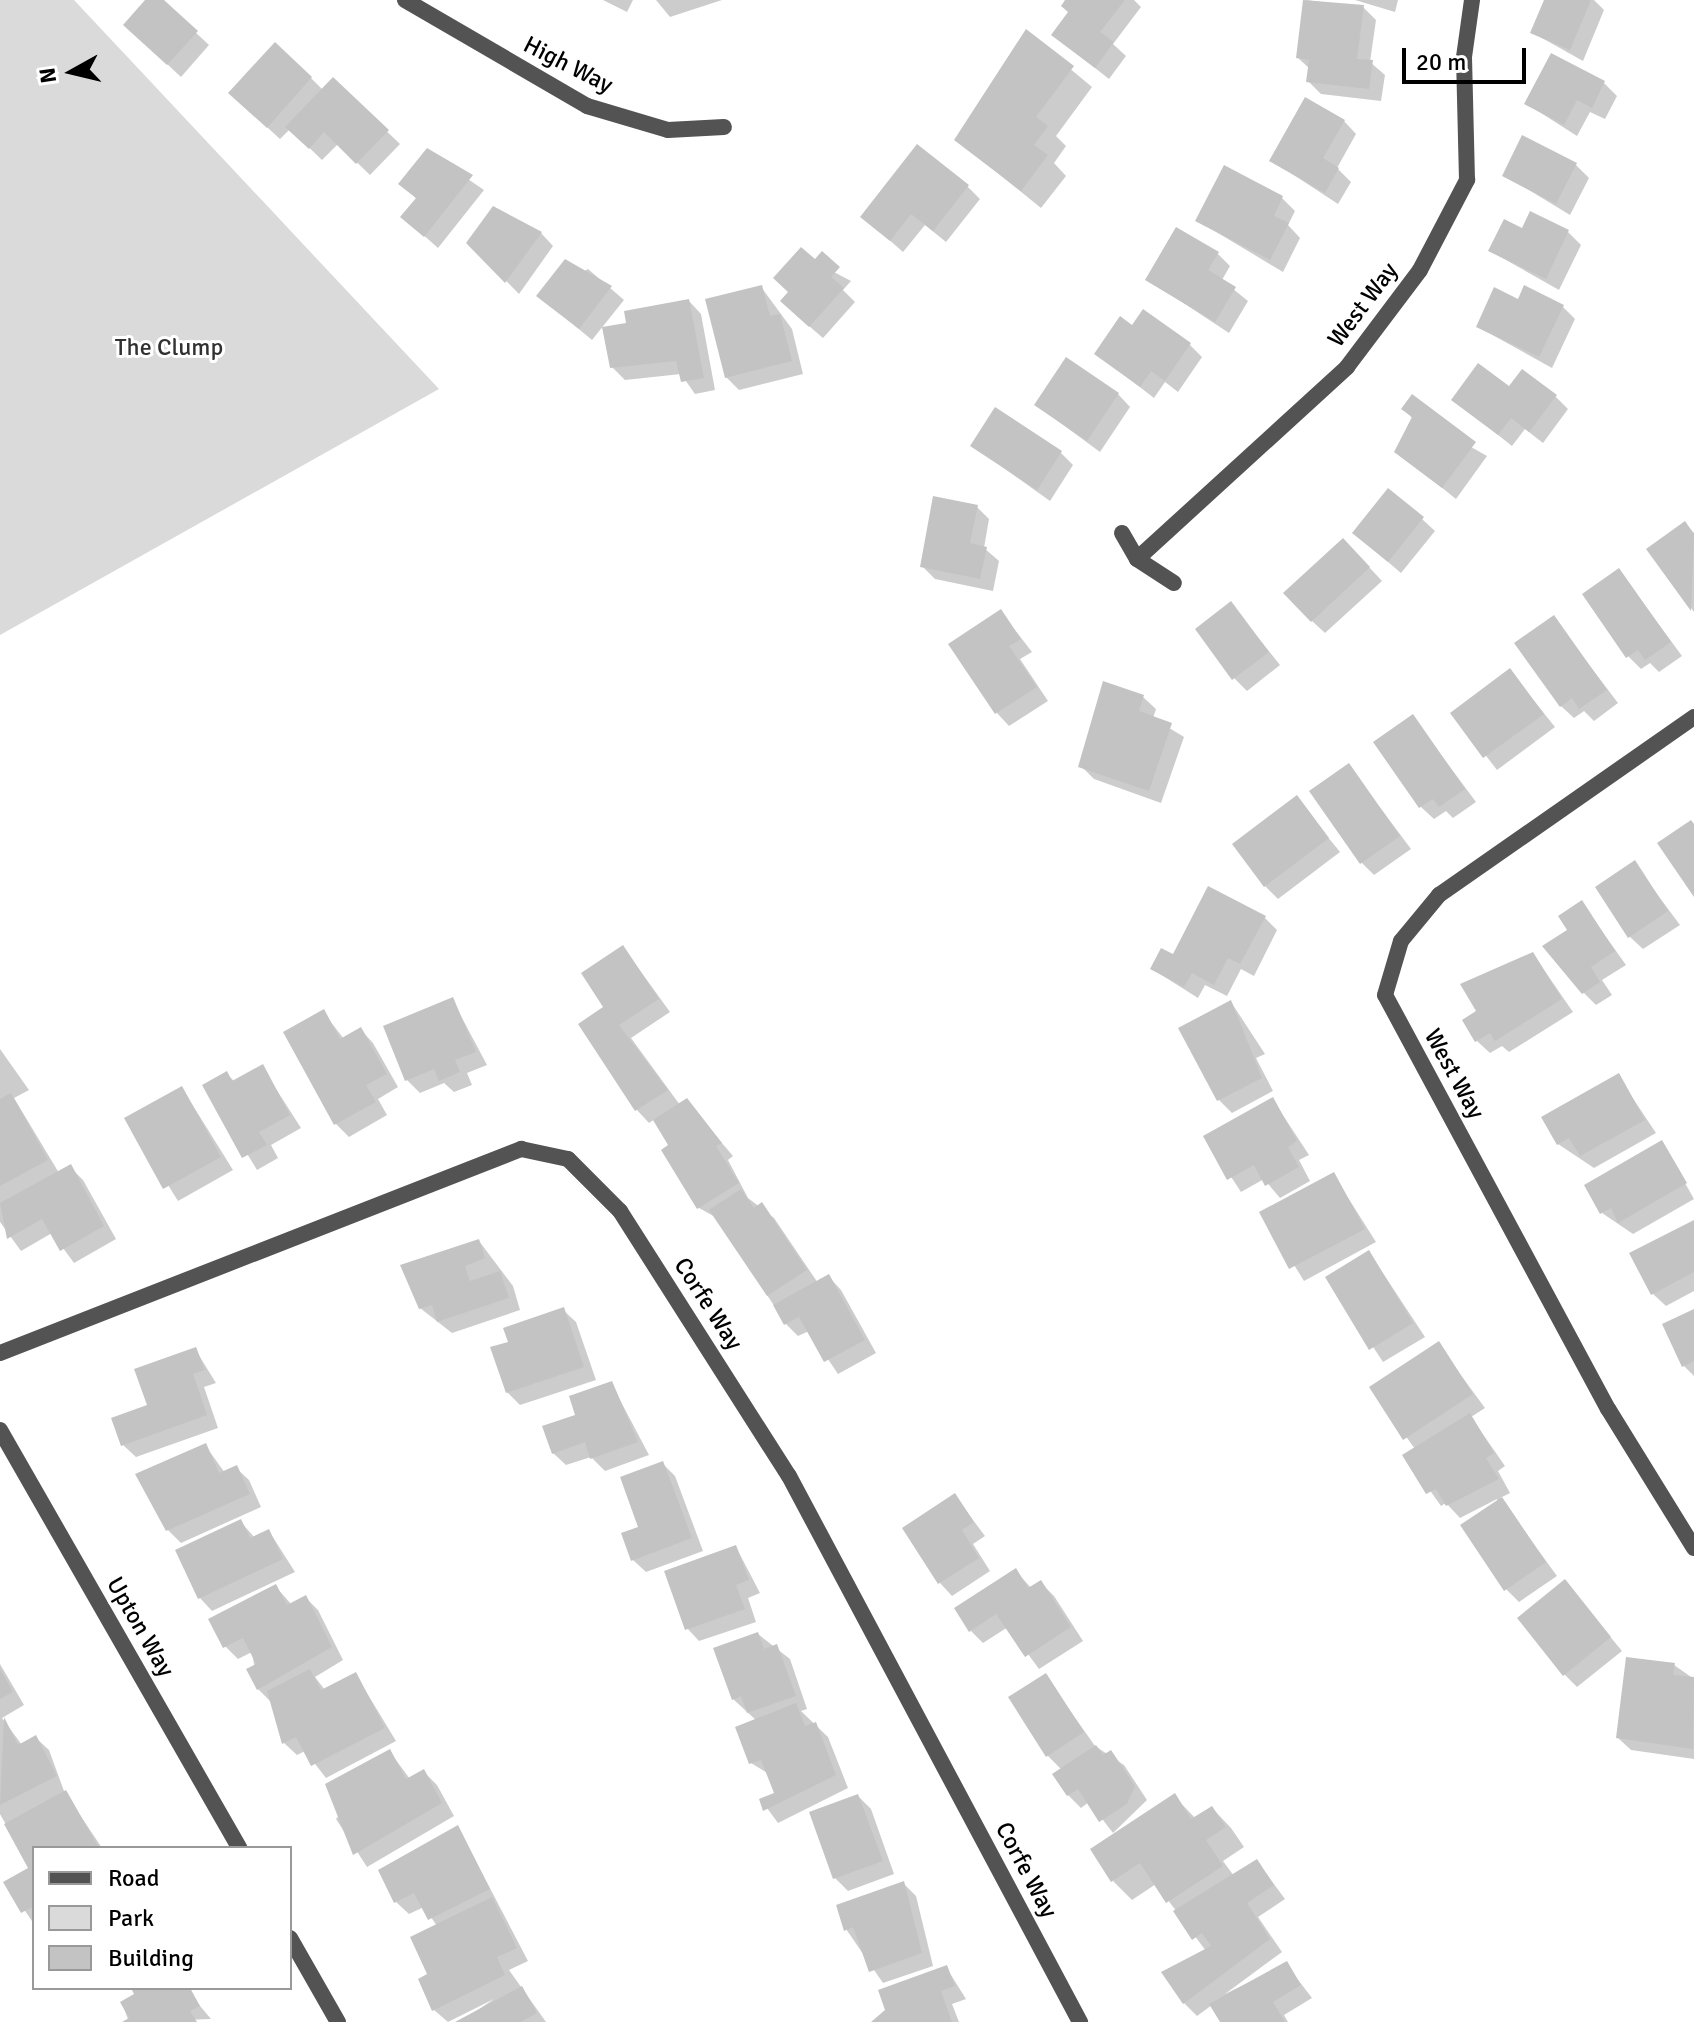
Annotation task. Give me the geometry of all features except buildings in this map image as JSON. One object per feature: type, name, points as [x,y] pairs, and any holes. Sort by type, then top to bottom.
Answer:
[{"type":"street","name":"High Way","points":[[405,0],[587,106],[668,130],[724,127]]},
{"type":"street","name":"West Way","points":[[1137,559],[1347,367],[1420,270],[1467,180],[1464,57],[1472,0]]},
{"type":"street","points":[[1122,533],[1137,559],[1174,583]]},
{"type":"street","name":"West Way","points":[[1694,717],[1439,895],[1401,941],[1385,995],[1608,1409],[1694,1548]]},
{"type":"street","name":"Corfe Way","points":[[0,1353],[521,1149],[568,1159],[620,1211],[789,1476],[1080,2022]]},
{"type":"street","name":"Upton Way","points":[[0,1430],[238,1846]]},
{"type":"street","points":[[292,1942],[338,2022]]},
{"type":"green space","name":"The Clump","points":[[0,0],[74,0],[439,389],[0,635]]}]
